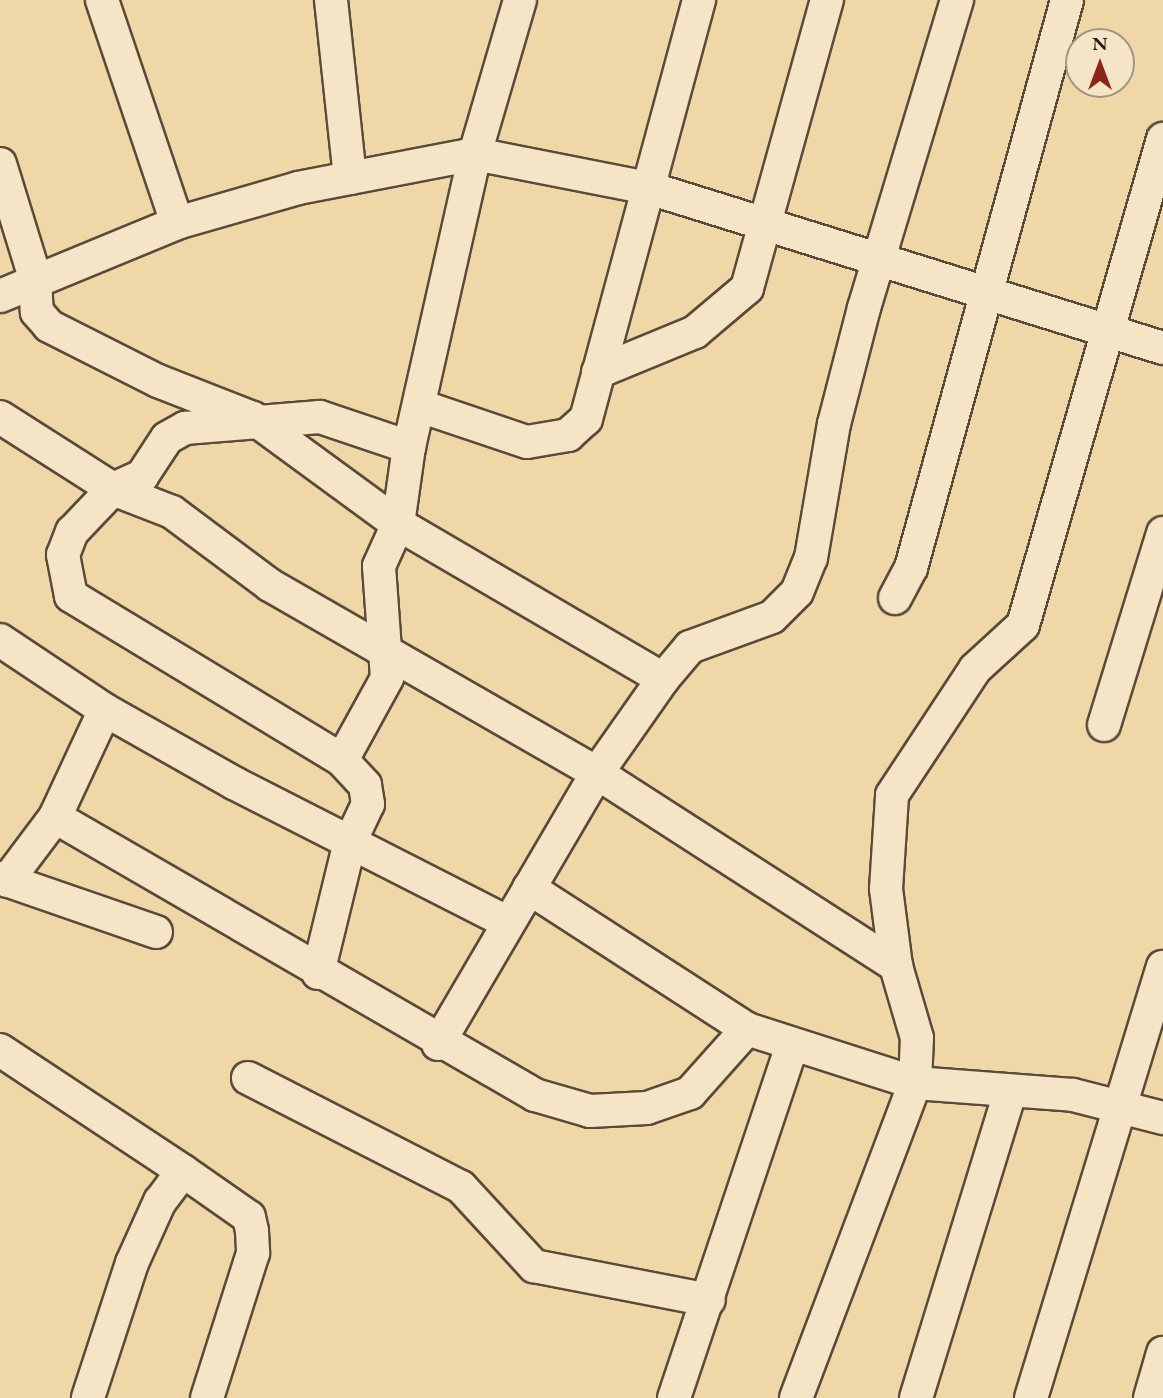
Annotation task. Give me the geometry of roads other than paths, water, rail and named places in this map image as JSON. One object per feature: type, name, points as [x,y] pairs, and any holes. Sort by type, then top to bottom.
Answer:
[{"type":"street","points":[[102,0],[177,223]]},
{"type":"street","points":[[331,0],[350,178]]},
{"type":"street","points":[[342,760],[387,678],[390,649],[378,578],[398,524],[409,447],[475,154],[520,0]]},
{"type":"street","points":[[420,406],[547,443],[586,419],[699,0]]},
{"type":"street","points":[[598,372],[695,332],[727,311],[747,288],[769,226],[827,0]]},
{"type":"street","points":[[438,1044],[507,922],[597,773],[663,679],[690,647],[772,617],[797,592],[811,558],[834,424],[957,0]]},
{"type":"street","points":[[895,598],[911,568],[983,292],[1067,0]]},
{"type":"street","points":[[796,1398],[915,1083],[917,1038],[896,966],[886,889],[892,795],[975,669],[1023,625],[1163,139]]},
{"type":"street","points":[[0,296],[35,278],[177,223],[350,178],[475,154],[649,188],[879,263],[1163,348]]},
{"type":"street","points":[[0,164],[35,278],[37,312],[69,339],[253,418],[398,524],[663,679]]},
{"type":"street","points":[[0,417],[113,489],[172,512],[270,585],[390,649],[597,773],[896,966]]},
{"type":"street","points":[[318,972],[350,842],[369,794],[342,760],[71,596],[63,555],[72,532],[113,489],[142,476],[167,438],[185,428],[253,418],[320,417],[409,447]]},
{"type":"street","points":[[1104,725],[1163,533]]},
{"type":"street","points":[[0,640],[105,710],[350,842],[507,922]]},
{"type":"street","points":[[105,710],[55,817],[4,879],[156,932]]},
{"type":"street","points":[[55,817],[438,1044],[534,1095],[590,1111],[647,1108],[690,1093],[747,1029]]},
{"type":"street","points":[[529,888],[747,1029],[915,1083],[1073,1095],[1163,1118]]},
{"type":"street","points":[[1031,1398],[1118,1106],[1163,967]]},
{"type":"street","points":[[674,1398],[709,1300],[760,1126],[792,1045]]},
{"type":"street","points":[[0,1050],[249,1217],[253,1253],[207,1398]]},
{"type":"street","points":[[248,1078],[461,1187],[534,1266],[709,1300]]},
{"type":"street","points":[[916,1398],[1010,1092]]},
{"type":"street","points":[[88,1398],[132,1263],[160,1201],[183,1171]]},
{"type":"street","points":[[1150,1398],[1163,1353]]}]
